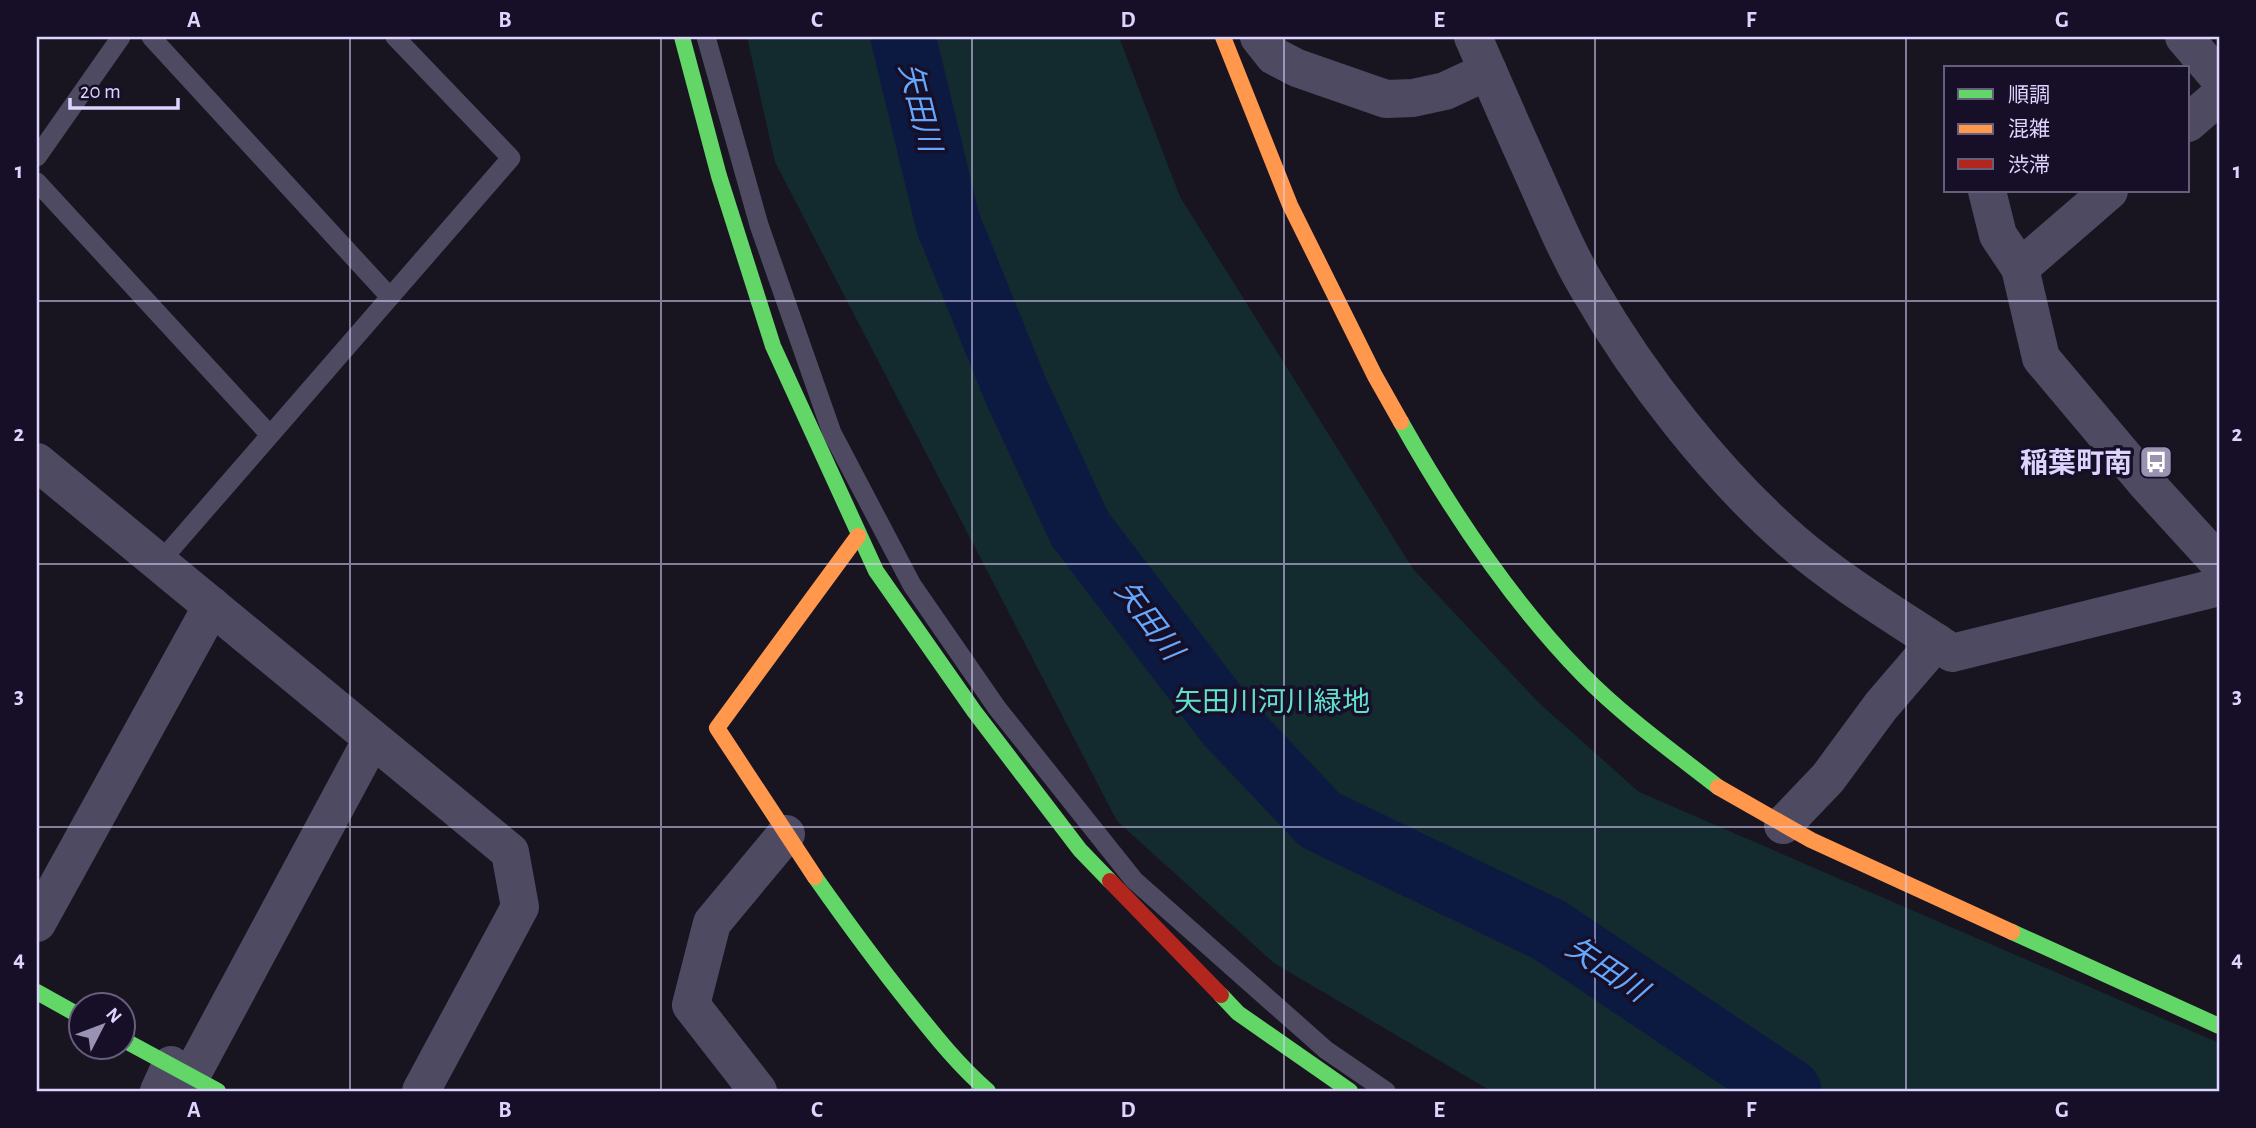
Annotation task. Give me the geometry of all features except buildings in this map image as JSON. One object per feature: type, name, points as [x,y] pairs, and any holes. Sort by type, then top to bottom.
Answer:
[{"type":"street","points":[[682,37],[719,176],[773,345],[876,571],[974,711],[1080,850],[1238,1013],[1350,1091]]},
{"type":"street","points":[[1223,37],[1290,205],[1362,352],[1418,452],[1473,536],[1533,619],[1583,676],[1727,794],[1783,825],[2219,1026]]},
{"type":"street","points":[[1259,37],[1274,56],[1297,68],[1387,99],[1413,98],[1445,90],[1488,71]]},
{"type":"street","points":[[1473,37],[1589,291],[1671,410],[1739,492],[1793,541],[1851,587],[1952,653],[2219,587]]},
{"type":"street","points":[[2184,37],[2219,78]]},
{"type":"street","points":[[2190,121],[2219,96]]},
{"type":"street","points":[[1987,192],[1997,235],[2020,268],[2041,358],[2147,484],[2219,562]]},
{"type":"street","points":[[2020,268],[2108,192]]},
{"type":"street","points":[[42,479],[159,563],[510,852],[520,907],[421,1091]]},
{"type":"street","points":[[858,536],[716,728],[869,953],[965,1072],[988,1091]]},
{"type":"street","points":[[37,923],[212,606]]},
{"type":"street","points":[[1783,825],[1828,778],[1881,706],[1936,642]]},
{"type":"street","points":[[136,1048],[185,1081],[372,739]]},
{"type":"street","points":[[758,1091],[691,1005],[712,923],[786,834]]},
{"type":"street","points":[[37,992],[66,1008]]},
{"type":"lane","points":[[37,157],[43,136],[121,37]]},
{"type":"lane","points":[[151,37],[390,297]]},
{"type":"lane","points":[[159,563],[510,158],[395,37]]},
{"type":"lane","points":[[706,37],[758,225],[832,433],[912,585],[998,708],[1134,880],[1326,1050],[1386,1091]]},
{"type":"lane","points":[[37,182],[270,435]]},
{"type":"green space","name":"矢田川河川緑地","points":[[747,37],[1119,37],[1180,197],[1413,569],[1539,703],[1639,792],[2219,1043],[2219,1091],[1491,1091],[1274,963],[1117,821],[775,162]]},
{"type":"waterway","name":"矢田川","points":[[903,37],[948,223],[1016,391],[1080,529],[1229,724],[1320,820],[1549,930],[1789,1091]]},
{"type":"traffic: fast","points":[[682,37],[719,176],[773,346],[876,571],[974,711],[1080,850],[1110,881]]},
{"type":"traffic: fast","points":[[1401,422],[1461,521],[1507,586],[1556,646],[1614,704],[1718,787]]},
{"type":"traffic: fast","points":[[815,877],[921,1018],[988,1091]]},
{"type":"traffic: fast","points":[[2012,932],[2219,1026]]},
{"type":"traffic: fast","points":[[37,992],[66,1008]]},
{"type":"traffic: fast","points":[[1221,995],[1238,1013],[1350,1091]]},
{"type":"traffic: fast","points":[[136,1047],[218,1091]]},
{"type":"traffic: slow","points":[[1223,37],[1290,205],[1375,376],[1401,422]]},
{"type":"traffic: slow","points":[[815,877],[717,728],[858,536]]},
{"type":"traffic: slow","points":[[1718,787],[1811,840],[2012,932]]},
{"type":"traffic: jam","points":[[1110,881],[1221,995]]},
{"type":"place","name":"稲葉町南","points":[[2156,462]]}]
